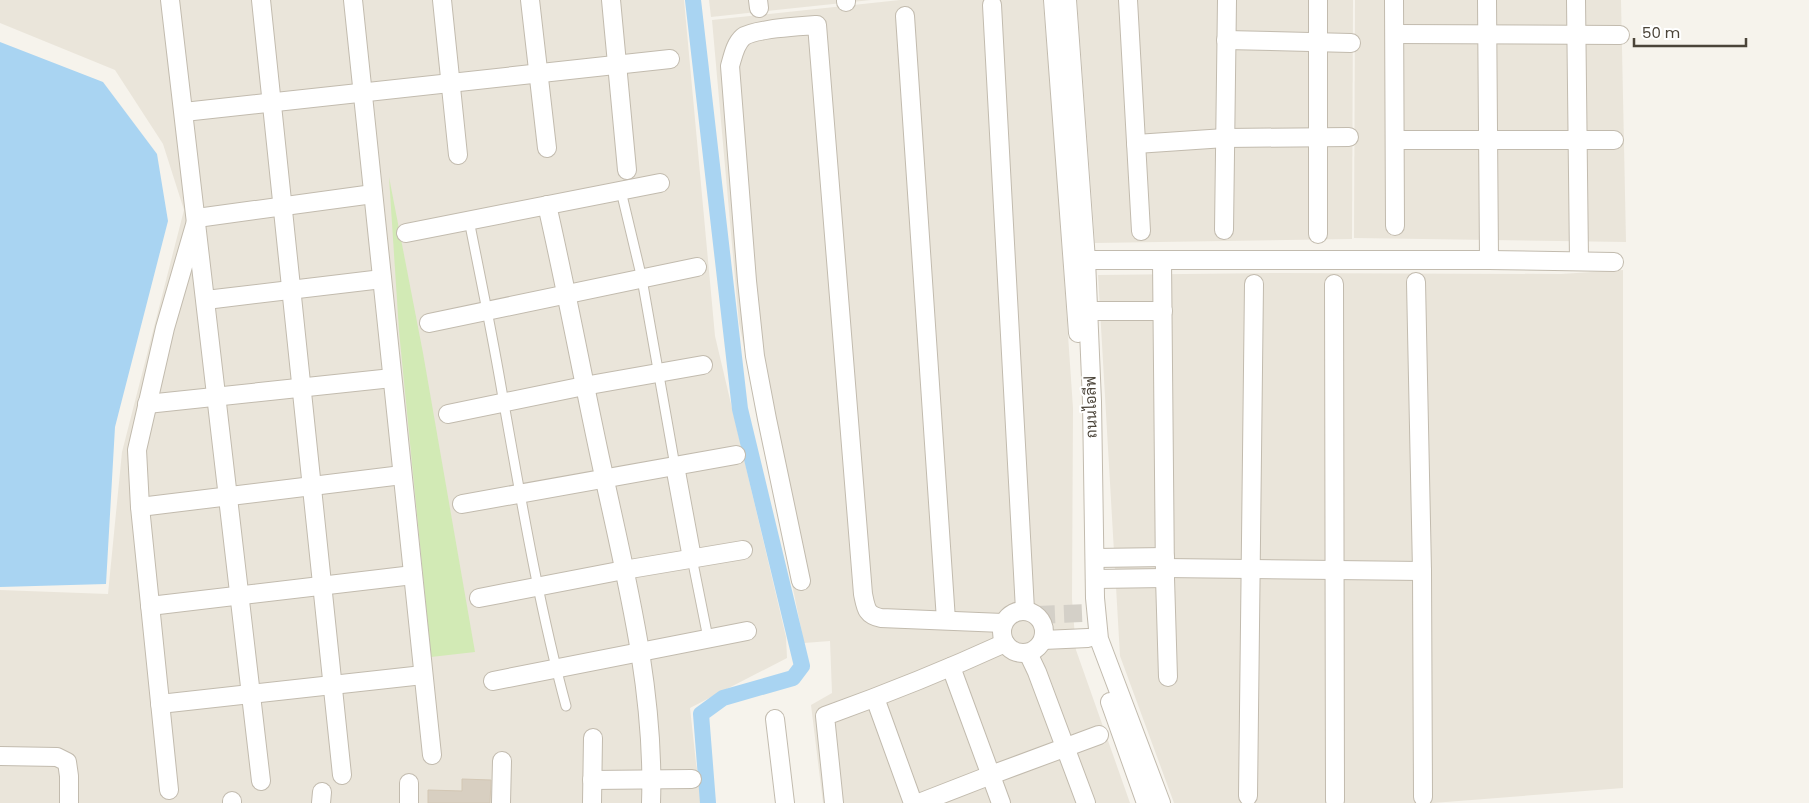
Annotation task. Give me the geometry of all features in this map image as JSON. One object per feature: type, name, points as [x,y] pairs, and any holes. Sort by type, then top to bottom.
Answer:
[{"type":"street","points":[[170,0],[197,218],[261,780]]},
{"type":"street","points":[[260,0],[342,775]]},
{"type":"street","points":[[353,0],[432,755]]},
{"type":"street","points":[[442,0],[458,155]]},
{"type":"street","points":[[530,0],[547,148]]},
{"type":"street","points":[[611,0],[627,170]]},
{"type":"street","name":"ถนนไอลีฟ","points":[[1053,0],[1078,334],[1085,613],[1088,638],[1146,803]]},
{"type":"street","name":"ถนนไอลีฟ","points":[[1067,0],[1086,260],[1095,579],[1099,639],[1161,803]]},
{"type":"street","points":[[1128,0],[1141,232]]},
{"type":"street","points":[[1224,230],[1227,0]]},
{"type":"street","points":[[1318,0],[1318,234]]},
{"type":"street","points":[[1394,0],[1395,226]]},
{"type":"street","points":[[1487,0],[1489,260]]},
{"type":"street","points":[[1576,0],[1579,261]]},
{"type":"street","points":[[992,5],[1024,610]]},
{"type":"street","points":[[905,16],[946,620]]},
{"type":"street","points":[[801,581],[755,356],[747,281],[730,66],[736,48],[744,36],[764,30],[817,25],[866,610],[872,617],[1003,623]]},
{"type":"street","points":[[1395,34],[1620,35]]},
{"type":"street","points":[[1226,40],[1351,43]]},
{"type":"street","points":[[184,112],[670,60]]},
{"type":"street","points":[[1136,144],[1225,138],[1349,137]]},
{"type":"street","points":[[1395,140],[1614,140]]},
{"type":"street","points":[[406,233],[660,183]]},
{"type":"street","points":[[197,218],[373,194]]},
{"type":"street","points":[[547,205],[568,294],[584,386],[641,651],[652,779],[651,803]]},
{"type":"street","points":[[170,790],[140,507],[137,450],[165,328],[197,218]]},
{"type":"street","points":[[1086,260],[1489,260],[1614,262]]},
{"type":"street","points":[[1162,260],[1168,677]]},
{"type":"street","points":[[429,323],[697,267]]},
{"type":"street","points":[[206,300],[382,279]]},
{"type":"street","points":[[1416,282],[1422,571],[1423,797]]},
{"type":"street","points":[[1248,796],[1249,569],[1254,284]]},
{"type":"street","points":[[1334,284],[1335,800]]},
{"type":"street","points":[[1088,311],[1163,311]]},
{"type":"street","points":[[448,414],[703,364]]},
{"type":"street","points":[[147,404],[392,378]]},
{"type":"street","points":[[462,504],[736,455]]},
{"type":"street","points":[[675,466],[692,558]]},
{"type":"street","points":[[140,507],[402,475]]},
{"type":"street","points":[[479,598],[624,570],[743,550]]},
{"type":"street","points":[[1095,558],[1165,568],[1422,571]]},
{"type":"street","points":[[1095,579],[1165,568]]},
{"type":"street","points":[[150,606],[413,575]]},
{"type":"street","points":[[1024,610],[1031,612],[1041,620],[1044,633],[1043,640],[1034,650],[1028,653],[1015,652],[1004,643],[1001,630],[1003,623],[1012,613],[1024,610]]},
{"type":"street","points":[[493,681],[747,631]]},
{"type":"street","points":[[1043,640],[1088,638]]},
{"type":"street","points":[[834,803],[825,716],[875,698],[1004,643]]},
{"type":"street","points":[[1028,653],[1086,803]]},
{"type":"street","points":[[951,667],[1000,803]]},
{"type":"street","points":[[160,704],[423,675]]},
{"type":"street","points":[[875,698],[913,803]]},
{"type":"street","points":[[775,719],[785,803]]},
{"type":"street","points":[[919,803],[990,774],[1099,735]]},
{"type":"street","points":[[592,803],[593,738]]},
{"type":"street","points":[[0,756],[57,757],[67,762],[69,803]]},
{"type":"street","points":[[501,803],[502,761]]},
{"type":"street","points":[[592,780],[692,779]]},
{"type":"street","points":[[409,783],[409,803]]},
{"type":"lane","points":[[621,191],[642,279],[675,466]]},
{"type":"lane","points":[[469,220],[520,494],[556,668],[566,706]]},
{"type":"lane","points":[[692,558],[708,638]]},
{"type":"shaded area","points":[[0,0],[684,0],[715,336],[786,637],[787,658],[690,708],[696,763],[703,803],[0,803],[0,590],[108,594],[122,452],[184,210],[163,144],[115,70],[0,23]]},
{"type":"shaded area","points":[[709,0],[871,0],[711,17]]},
{"type":"shaded area","points":[[900,0],[1043,0],[1073,408],[1072,599],[1076,650],[1130,803],[823,803],[811,705],[832,693],[830,641],[804,643],[739,323],[712,20]]},
{"type":"shaded area","points":[[1077,0],[1353,0],[1352,239],[1095,243]]},
{"type":"shaded area","points":[[1355,0],[1621,0],[1626,242],[1354,238]]},
{"type":"shaded area","points":[[1623,270],[1623,788],[1433,803],[1174,803],[1120,656],[1098,275],[1281,273],[1561,274]]},
{"type":"green space","points":[[389,177],[423,353],[475,652],[431,657],[399,331]]},
{"type":"water","points":[[0,42],[103,82],[157,154],[168,221],[115,427],[106,584],[0,587]]},
{"type":"building","points":[[462,779],[491,780],[490,803],[428,803],[428,790],[462,791]]},
{"type":"waterway","points":[[693,0],[740,409],[802,666],[793,678],[723,698],[701,714],[708,803]]},
{"type":"tunnel","points":[[1037,615],[1085,613]]}]
